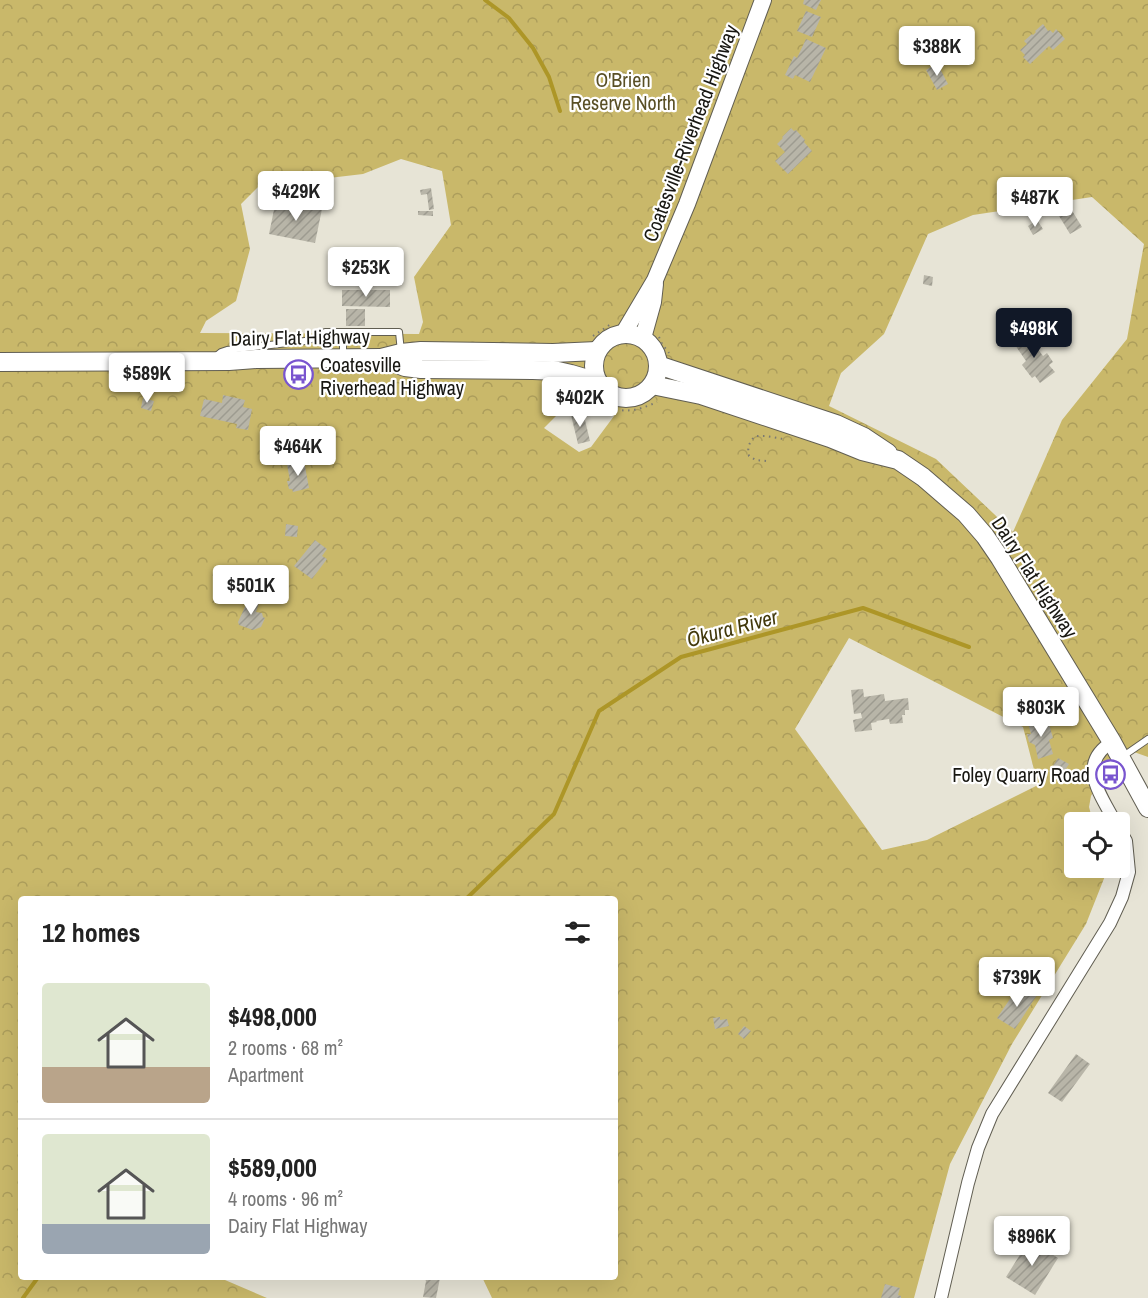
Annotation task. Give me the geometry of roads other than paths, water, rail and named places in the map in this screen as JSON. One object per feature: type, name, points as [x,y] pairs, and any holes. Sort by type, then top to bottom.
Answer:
[{"type":"main road","name":"Coatesville-Riverhead Highway","points":[[618,328],[655,280],[687,204],[763,0]]},
{"type":"main road","name":"Coatesville-Riverhead Highway","points":[[643,338],[653,302],[655,280]]},
{"type":"main road","points":[[381,358],[421,351],[553,353],[604,343],[618,328],[643,338],[651,345],[658,365],[655,393]]},
{"type":"main road","points":[[595,344],[595,389]]},
{"type":"main road","name":"Dairy Flat Highway","points":[[0,362],[381,358],[405,367],[421,369],[558,371],[571,374],[595,389],[605,390],[614,396],[624,398],[635,397],[644,392],[701,395],[862,451],[898,460],[923,477],[966,514],[985,536],[1116,750],[1148,808]]},
{"type":"main road","points":[[658,365],[837,424],[880,446],[898,460]]},
{"type":"street","points":[[1111,812],[1094,781],[1093,772],[1096,757],[1103,748],[1116,750]]},
{"type":"street","points":[[941,1298],[968,1183],[978,1148],[992,1114],[1110,923],[1122,897],[1127,878]]},
{"type":"lane","points":[[210,361],[227,350],[305,341],[325,332],[399,332],[401,353]]},
{"type":"lane","points":[[343,332],[343,358]]},
{"type":"lane","points":[[1116,750],[1148,738]]},
{"type":"waterway","points":[[485,0],[509,18],[533,48],[549,77],[560,111]]},
{"type":"waterway","name":"Ōkura River","points":[[469,896],[554,814],[599,711],[681,657],[863,608],[969,647]]},
{"type":"waterway","name":"Ōkura River","points":[[23,1298],[36,1280]]},
{"type":"place","name":"Coatesville Riverhead Highway","points":[[299,375]]},
{"type":"place","name":"Foley Quarry Road","points":[[1111,774]]},
{"type":"park label","name":"O'Brien Reserve North","points":[[623,90]]}]
